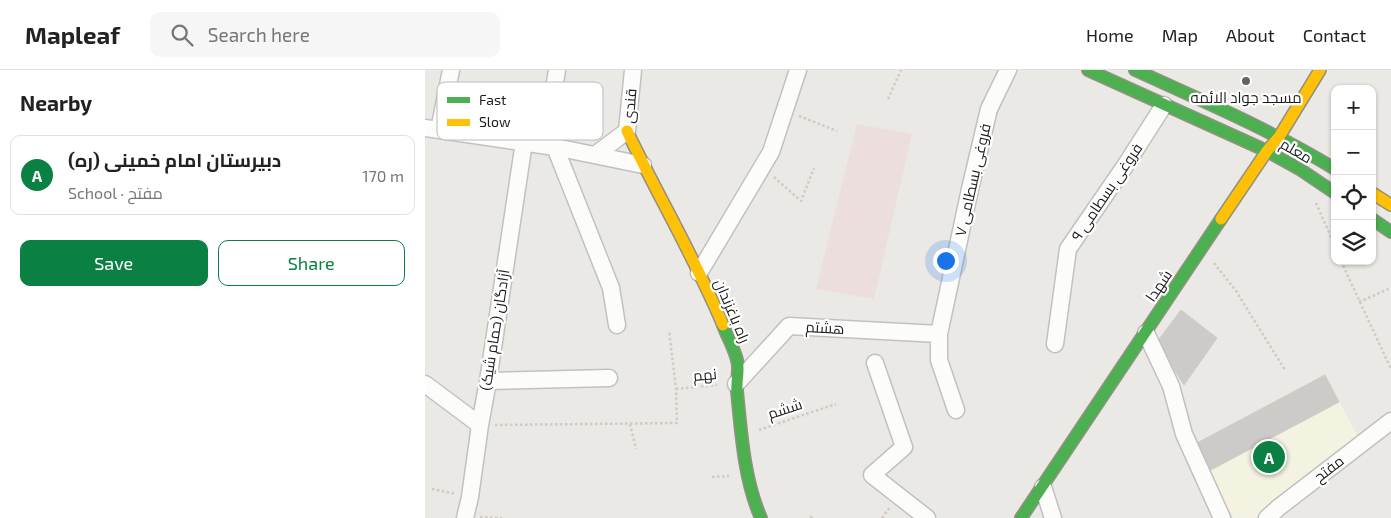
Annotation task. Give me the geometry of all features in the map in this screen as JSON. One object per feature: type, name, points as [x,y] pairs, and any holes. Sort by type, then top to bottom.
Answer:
[{"type":"street","points":[[447,82],[451,70]]},
{"type":"street","name":"قندی","points":[[595,155],[627,131],[633,70]]},
{"type":"street","points":[[699,273],[771,152],[799,70]]},
{"type":"street","name":"فروغی بسطامی ۷","points":[[956,410],[939,360],[939,334],[989,109],[1008,70]]},
{"type":"street","name":"معلم","points":[[1088,70],[1267,152],[1301,170],[1331,190]]},
{"type":"street","name":"شهدا","points":[[1021,518],[1267,152],[1279,137],[1320,70]]},
{"type":"street","name":"معلم","points":[[1149,72],[1279,137],[1331,166]]},
{"type":"street","name":"فروغی بسطامی ۹","points":[[1055,344],[1068,249],[1165,105]]},
{"type":"street","points":[[432,129],[437,113]]},
{"type":"street","name":"راه باغزندان","points":[[627,131],[709,292],[738,362],[736,384],[741,436],[748,474],[761,518]]},
{"type":"street","points":[[510,140],[550,146],[643,165]]},
{"type":"street","points":[[551,140],[550,146],[611,288],[617,325]]},
{"type":"street","name":"آزادگان (حمام شیک)","points":[[465,517],[470,497],[524,142]]},
{"type":"street","points":[[1301,170],[1302,159],[1311,154]]},
{"type":"street","points":[[1376,196],[1391,205]]},
{"type":"street","points":[[1373,220],[1391,232]]},
{"type":"street","name":"هشتم","points":[[736,384],[789,326],[939,334]]},
{"type":"street","points":[[1146,333],[1171,386],[1184,434],[1222,518]]},
{"type":"street","points":[[875,363],[904,447],[871,475],[927,518]]},
{"type":"street","points":[[488,381],[609,378]]},
{"type":"street","points":[[425,384],[480,425]]},
{"type":"street","name":"مفتح","points":[[1267,518],[1391,421]]},
{"type":"street","points":[[1043,487],[1053,518]]},
{"type":"path","points":[[888,99],[901,70]]},
{"type":"path","points":[[785,110],[837,131]]},
{"type":"path","points":[[763,166],[801,201],[814,168]]},
{"type":"path","points":[[1312,196],[1331,237]]},
{"type":"path","points":[[1202,248],[1236,291],[1285,370]]},
{"type":"path","points":[[1343,265],[1391,368]]},
{"type":"path","points":[[1359,302],[1391,288]]},
{"type":"path","points":[[480,425],[677,424],[677,389],[669,330]]},
{"type":"path","name":"نهم","points":[[677,389],[736,384]]},
{"type":"path","name":"ششم","points":[[741,436],[836,404]]},
{"type":"path","points":[[630,424],[637,449]]},
{"type":"path","points":[[432,489],[470,497]]},
{"type":"path","points":[[465,517],[502,518]]},
{"type":"shaded area","points":[[857,124],[912,134],[874,299],[816,289]]},
{"type":"shaded area","points":[[1325,375],[1359,439],[1255,518],[1233,518],[1195,444]]},
{"type":"building","points":[[1181,310],[1217,338],[1184,385],[1157,342]]},
{"type":"building","points":[[1325,375],[1339,402],[1209,471],[1195,444]]},
{"type":"traffic: fast","points":[[1088,70],[1267,151],[1301,170],[1331,190]]},
{"type":"traffic: fast","points":[[1135,70],[1262,129],[1331,167]]},
{"type":"traffic: fast","points":[[1021,518],[1221,219]]},
{"type":"traffic: fast","points":[[1373,220],[1391,232]]},
{"type":"traffic: fast","points":[[723,325],[738,364],[737,391],[744,455],[755,503],[761,518]]},
{"type":"traffic: slow","points":[[1221,219],[1267,151],[1279,137],[1320,70]]},
{"type":"traffic: slow","points":[[627,131],[701,276],[723,325]]},
{"type":"traffic: slow","points":[[1376,196],[1391,205]]},
{"type":"place","name":"مسجد جواد الائمه","points":[[1246,81]]},
{"type":"place","name":"دبیرستان امام خمینی (ره)","points":[[1269,457]]}]
